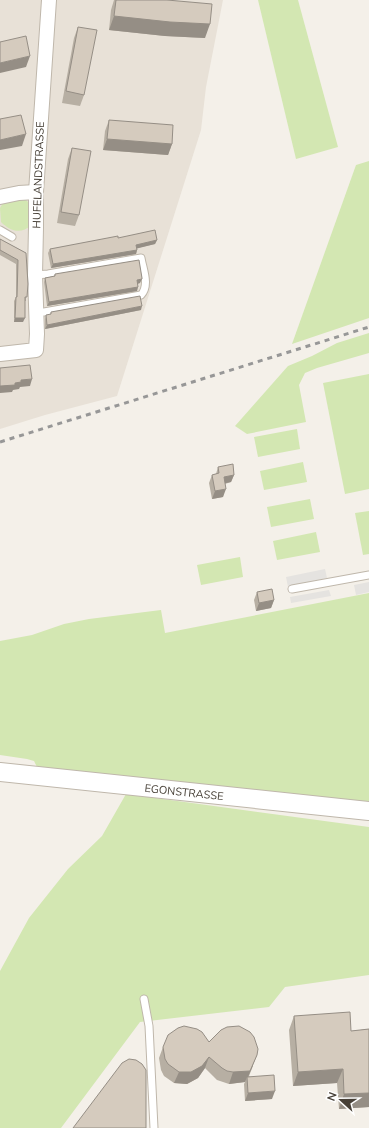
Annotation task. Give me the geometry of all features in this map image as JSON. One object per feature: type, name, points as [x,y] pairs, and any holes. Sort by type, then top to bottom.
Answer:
[{"type":"street","name":"HUFELANDSTRASSE","points":[[0,354],[36,350],[37,334],[34,275],[36,192],[49,0]]},
{"type":"street","points":[[0,197],[19,193],[36,192]]},
{"type":"street","name":"EGONSTRASSE","points":[[0,772],[369,811]]},
{"type":"lane","points":[[0,230],[12,237]]},
{"type":"lane","points":[[34,275],[48,274],[141,258],[146,285],[144,292],[141,294],[44,312],[36,312]]},
{"type":"lane","points":[[292,589],[369,575]]},
{"type":"lane","points":[[144,999],[149,1026],[154,1128]]},
{"type":"shaded area","points":[[0,0],[223,0],[206,87],[201,130],[117,396],[45,415],[0,429]]},
{"type":"shaded area","points":[[325,569],[327,578],[288,587],[286,577]]},
{"type":"shaded area","points":[[369,582],[369,592],[356,595],[354,585]]},
{"type":"shaded area","points":[[329,590],[331,596],[291,603],[290,597]]},
{"type":"green space","points":[[258,0],[298,0],[338,147],[296,159]]},
{"type":"green space","points":[[369,161],[369,318],[292,344],[356,165]]},
{"type":"green space","points":[[20,198],[29,203],[31,225],[23,230],[16,231],[8,228],[1,222],[0,208],[3,203]]},
{"type":"green space","points":[[369,333],[369,353],[305,373],[299,385],[306,422],[247,434],[235,426],[288,366],[337,343]]},
{"type":"green space","points":[[369,374],[369,489],[345,494],[323,383]]},
{"type":"green space","points":[[297,429],[300,449],[258,457],[254,437]]},
{"type":"green space","points":[[303,462],[307,482],[264,490],[260,471]]},
{"type":"green space","points":[[310,499],[314,519],[271,527],[267,507]]},
{"type":"green space","points":[[369,511],[369,554],[363,555],[355,513]]},
{"type":"green space","points":[[316,532],[320,552],[277,560],[273,541]]},
{"type":"green space","points":[[240,557],[243,577],[201,585],[197,565]]},
{"type":"green space","points":[[369,593],[369,804],[39,771],[34,761],[0,755],[0,641],[32,635],[64,624],[89,619],[161,610],[165,633]]},
{"type":"green space","points":[[126,794],[369,827],[369,975],[285,987],[269,1007],[140,1022],[61,1128],[0,1128],[0,971],[29,918],[68,869],[102,836]]},
{"type":"building","points":[[116,0],[167,0],[212,4],[210,24],[170,22],[114,16]]},
{"type":"building","points":[[78,27],[97,30],[84,95],[66,91]]},
{"type":"building","points":[[26,36],[30,56],[0,63],[0,42]]},
{"type":"building","points":[[21,115],[26,134],[0,140],[0,119]]},
{"type":"building","points":[[109,120],[173,125],[172,144],[107,139]]},
{"type":"building","points":[[72,148],[91,151],[79,215],[61,212]]},
{"type":"building","points":[[155,230],[157,240],[136,245],[137,250],[53,264],[50,249],[118,236],[118,238]]},
{"type":"building","points":[[0,239],[26,253],[28,284],[27,297],[25,297],[25,318],[15,318],[18,260],[0,250]]},
{"type":"building","points":[[139,260],[142,279],[137,280],[138,287],[49,302],[45,278],[55,276],[55,274]]},
{"type":"building","points":[[140,296],[142,306],[47,325],[46,315],[51,314],[51,312]]},
{"type":"building","points":[[30,365],[32,379],[21,380],[21,382],[15,383],[15,385],[0,386],[0,368]]},
{"type":"building","points":[[233,464],[234,475],[224,477],[226,489],[215,491],[212,475],[219,473],[218,467]]},
{"type":"building","points":[[272,589],[274,600],[259,603],[257,592]]},
{"type":"building","points":[[350,1012],[351,1031],[369,1029],[369,1093],[344,1094],[343,1069],[298,1072],[294,1016]]},
{"type":"building","points":[[184,1026],[197,1029],[202,1032],[209,1042],[221,1030],[227,1027],[239,1026],[250,1032],[254,1037],[258,1049],[250,1071],[227,1071],[209,1057],[202,1066],[191,1072],[179,1072],[168,1064],[165,1059],[163,1047],[168,1035]]},
{"type":"building","points":[[129,1059],[136,1060],[142,1064],[146,1070],[146,1128],[73,1128],[122,1063]]},
{"type":"building","points":[[274,1075],[275,1091],[248,1093],[247,1077]]},
{"type":"railway","points":[[0,442],[369,327]]}]
